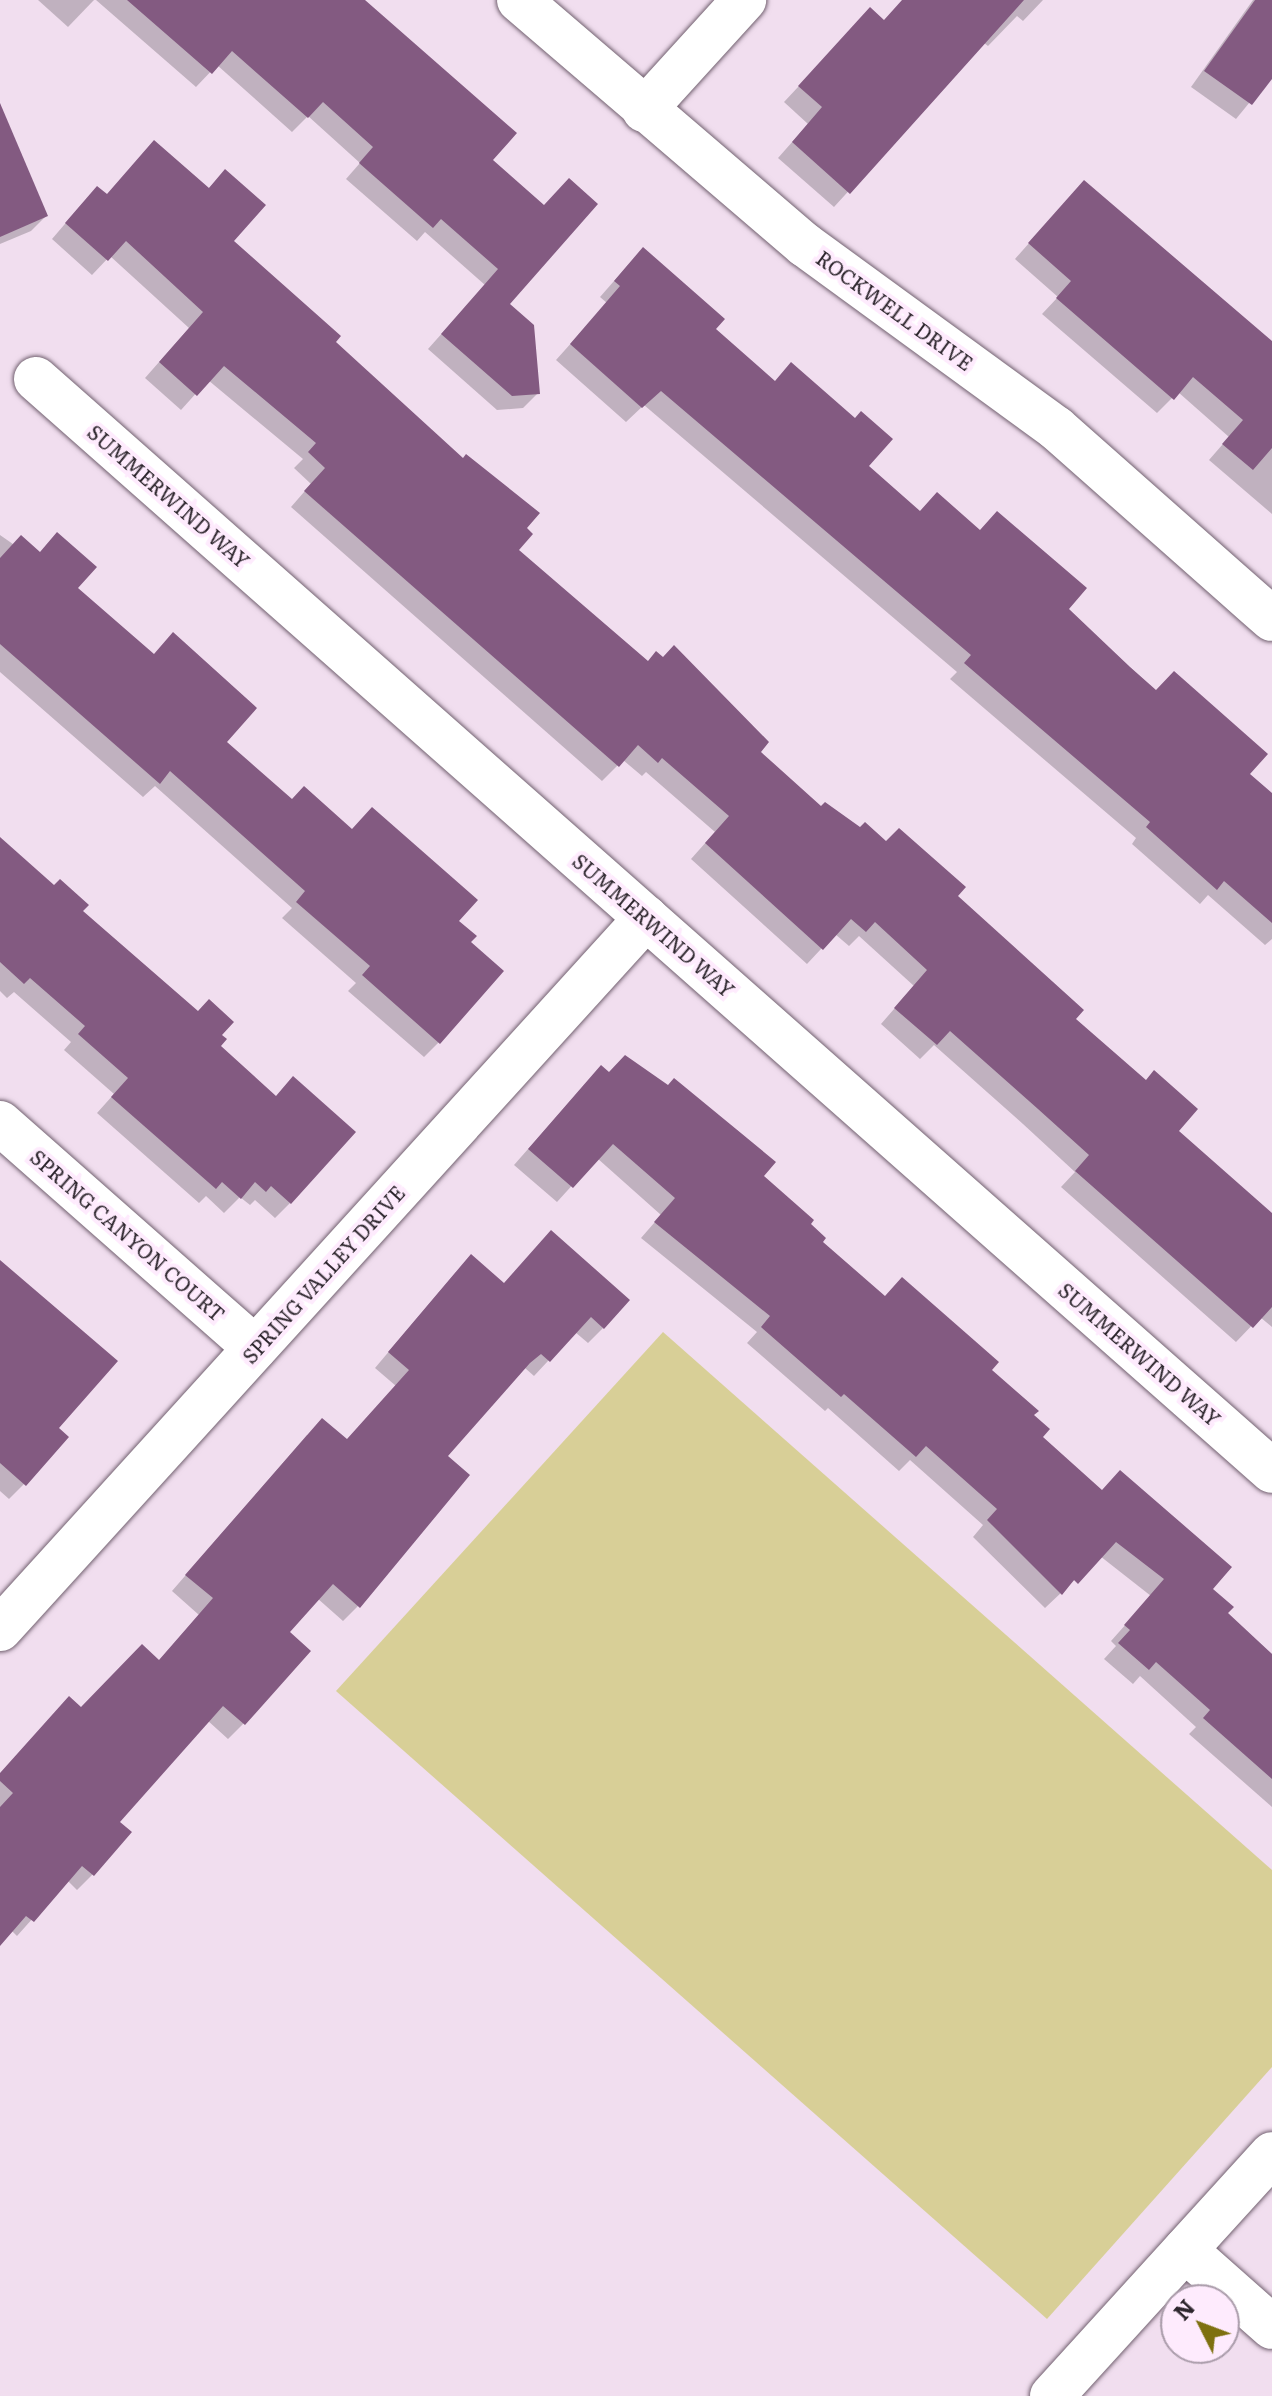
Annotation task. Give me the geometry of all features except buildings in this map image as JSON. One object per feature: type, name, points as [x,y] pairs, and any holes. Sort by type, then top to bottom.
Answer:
[{"type":"street","name":"ROCKWELL DRIVE","points":[[519,0],[805,245],[1056,428],[1272,619]]},
{"type":"street","points":[[644,110],[744,0]]},
{"type":"street","name":"SUMMERWIND WAY","points":[[36,379],[1272,1471]]},
{"type":"street","name":"SPRING VALLEY DRIVE","points":[[0,1629],[646,918]]},
{"type":"street","name":"SPRING CANYON COURT","points":[[0,1123],[255,1348]]},
{"type":"street","points":[[1052,2396],[1272,2154]]},
{"type":"street","points":[[1185,2250],[1272,2327]]},
{"type":"shaded area","points":[[663,1332],[1272,1870],[1272,2067],[1047,2319],[336,1691]]}]
